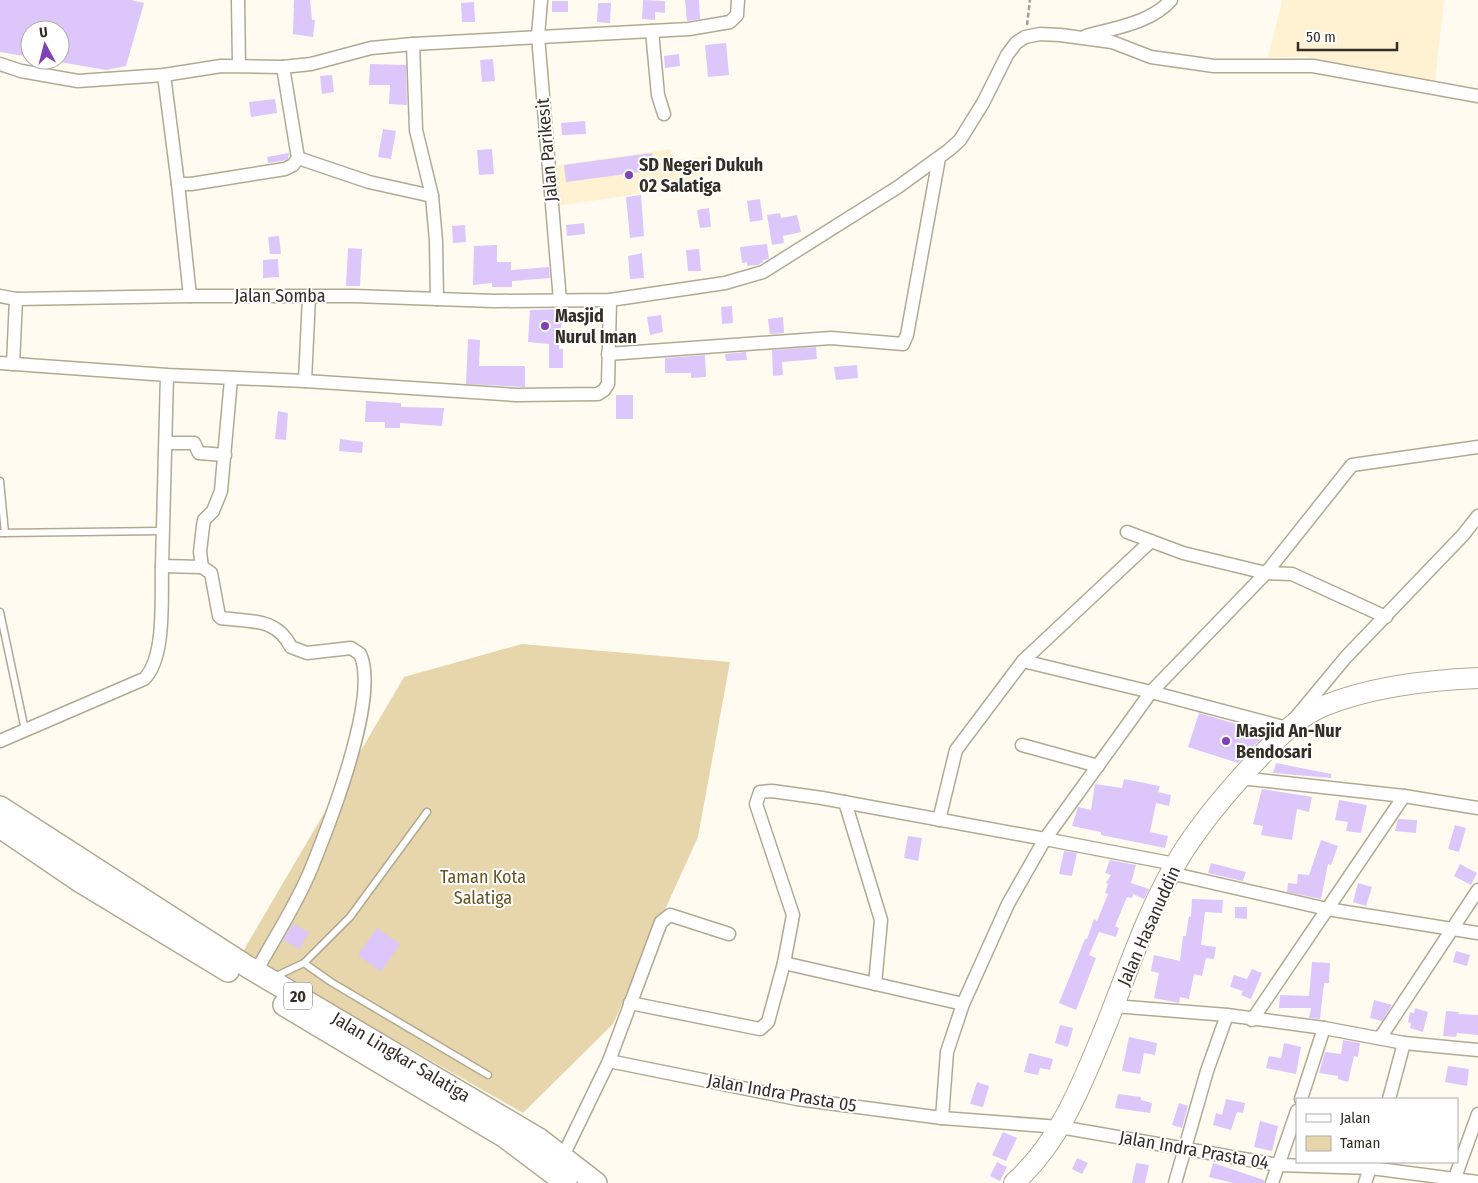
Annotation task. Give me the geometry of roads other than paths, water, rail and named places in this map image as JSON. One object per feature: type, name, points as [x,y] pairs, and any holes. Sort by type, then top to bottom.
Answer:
[{"type":"highway","name":"Jalan Lingkar Salatiga","points":[[0,807],[262,981],[504,1137],[566,1183]]},
{"type":"highway","name":"Jalan Lingkar Salatiga","points":[[0,827],[81,882],[262,981],[347,1024],[539,1139],[596,1183]]},
{"type":"main road","name":"Jalan Hasanuddin","points":[[1014,1183],[1060,1128],[1091,1064],[1155,902],[1173,868],[1202,823],[1240,778],[1287,728],[1325,705],[1349,698],[1422,684],[1478,678]]},
{"type":"street","points":[[238,0],[239,65]]},
{"type":"street","name":"Jalan Parikesit","points":[[541,0],[538,36],[560,301]]},
{"type":"street","points":[[0,64],[21,71],[78,81],[164,75],[239,65],[283,67],[324,62],[371,48],[413,44],[689,29],[730,22],[737,15],[738,0]]},
{"type":"street","points":[[1081,38],[1150,16],[1164,8],[1171,0]]},
{"type":"street","points":[[652,31],[658,96],[664,114]]},
{"type":"street","name":"Jalan Somba","points":[[0,296],[16,299],[190,296],[610,300],[683,290],[757,275],[898,187],[939,158],[960,140],[983,103],[1007,55],[1016,43],[1025,37],[1040,34],[1081,38]]},
{"type":"street","points":[[1081,38],[1116,44],[1151,57],[1192,64],[1214,66],[1312,66],[1478,96]]},
{"type":"street","points":[[413,44],[416,130],[432,196],[436,241],[437,299]]},
{"type":"street","points":[[178,184],[191,184],[285,169],[292,165],[298,158],[283,67]]},
{"type":"street","points":[[164,75],[190,296]]},
{"type":"street","points":[[298,158],[370,182],[432,196]]},
{"type":"street","points":[[608,354],[832,338],[904,344],[939,158]]},
{"type":"street","points":[[305,381],[309,297]]},
{"type":"street","points":[[16,299],[6,363],[167,375],[305,381],[516,395],[602,393],[608,384],[610,300]]},
{"type":"street","points":[[0,741],[144,679],[150,673],[159,645],[162,531],[167,443],[167,375]]},
{"type":"street","points":[[202,566],[200,552],[203,526],[218,500],[225,455],[231,379]]},
{"type":"street","points":[[167,443],[194,443],[199,453],[225,455]]},
{"type":"street","points":[[942,1118],[947,1052],[963,1004],[1008,904],[1045,840],[1151,692],[1266,573],[1352,465],[1478,447]]},
{"type":"street","points":[[1023,661],[1287,728],[1346,657],[1386,617],[1478,516]]},
{"type":"street","points":[[1127,532],[1183,553],[1266,573],[1292,574],[1386,617]]},
{"type":"street","points":[[939,820],[956,750],[1023,661],[1151,541]]},
{"type":"street","points":[[162,566],[202,566],[211,573],[218,616],[221,618],[274,626],[283,633],[291,647],[307,653],[351,648],[360,654],[364,665],[364,699],[358,731],[339,792],[311,870],[262,981]]},
{"type":"street","points":[[1022,745],[1098,766]]},
{"type":"street","points":[[1240,778],[1404,796],[1478,808]]},
{"type":"street","points":[[630,1004],[760,1029],[768,1022],[784,963],[793,915],[756,804],[760,792],[772,791],[845,802],[1045,840],[1173,868],[1327,909],[1452,930],[1478,932]]},
{"type":"street","points":[[1252,1020],[1404,796]]},
{"type":"street","points":[[845,802],[881,920],[875,984]]},
{"type":"street","points":[[1380,1038],[1478,890]]},
{"type":"street","points":[[563,1156],[609,1061],[664,917],[670,915],[729,934]]},
{"type":"street","points":[[784,963],[963,1004]]},
{"type":"street","points":[[1114,1006],[1227,1015],[1252,1020],[1324,1028],[1404,1043],[1478,1050]]},
{"type":"street","points":[[1175,1183],[1207,1071],[1227,1015]]},
{"type":"street","points":[[1301,1098],[1324,1028]]},
{"type":"street","points":[[1389,1098],[1404,1043]]},
{"type":"street","name":"Jalan Indra Prasta 05","points":[[609,1061],[797,1099],[942,1118],[1060,1128]]},
{"type":"street","points":[[1272,1183],[1296,1114]]},
{"type":"street","points":[[1454,1181],[1478,1114]]},
{"type":"street","name":"Jalan Indra Prasta 04","points":[[1060,1128],[1278,1164],[1371,1165],[1454,1181],[1478,1182]]},
{"type":"street","points":[[1365,1183],[1371,1165]]},
{"type":"lane","points":[[0,481],[2,533],[162,531]]},
{"type":"lane","points":[[0,612],[26,730]]},
{"type":"lane","points":[[262,981],[304,964],[350,917],[428,812]]},
{"type":"lane","points":[[304,964],[488,1075]]},
{"type":"place","name":"SD Negeri Dukuh 02 Salatiga","points":[[629,175]]},
{"type":"place","name":"Masjid Nurul Iman","points":[[545,326]]},
{"type":"place","name":"Masjid An-Nur Bendosari","points":[[1226,741]]},
{"type":"park label","name":"Taman Kota Salatiga","points":[[483,888]]}]
